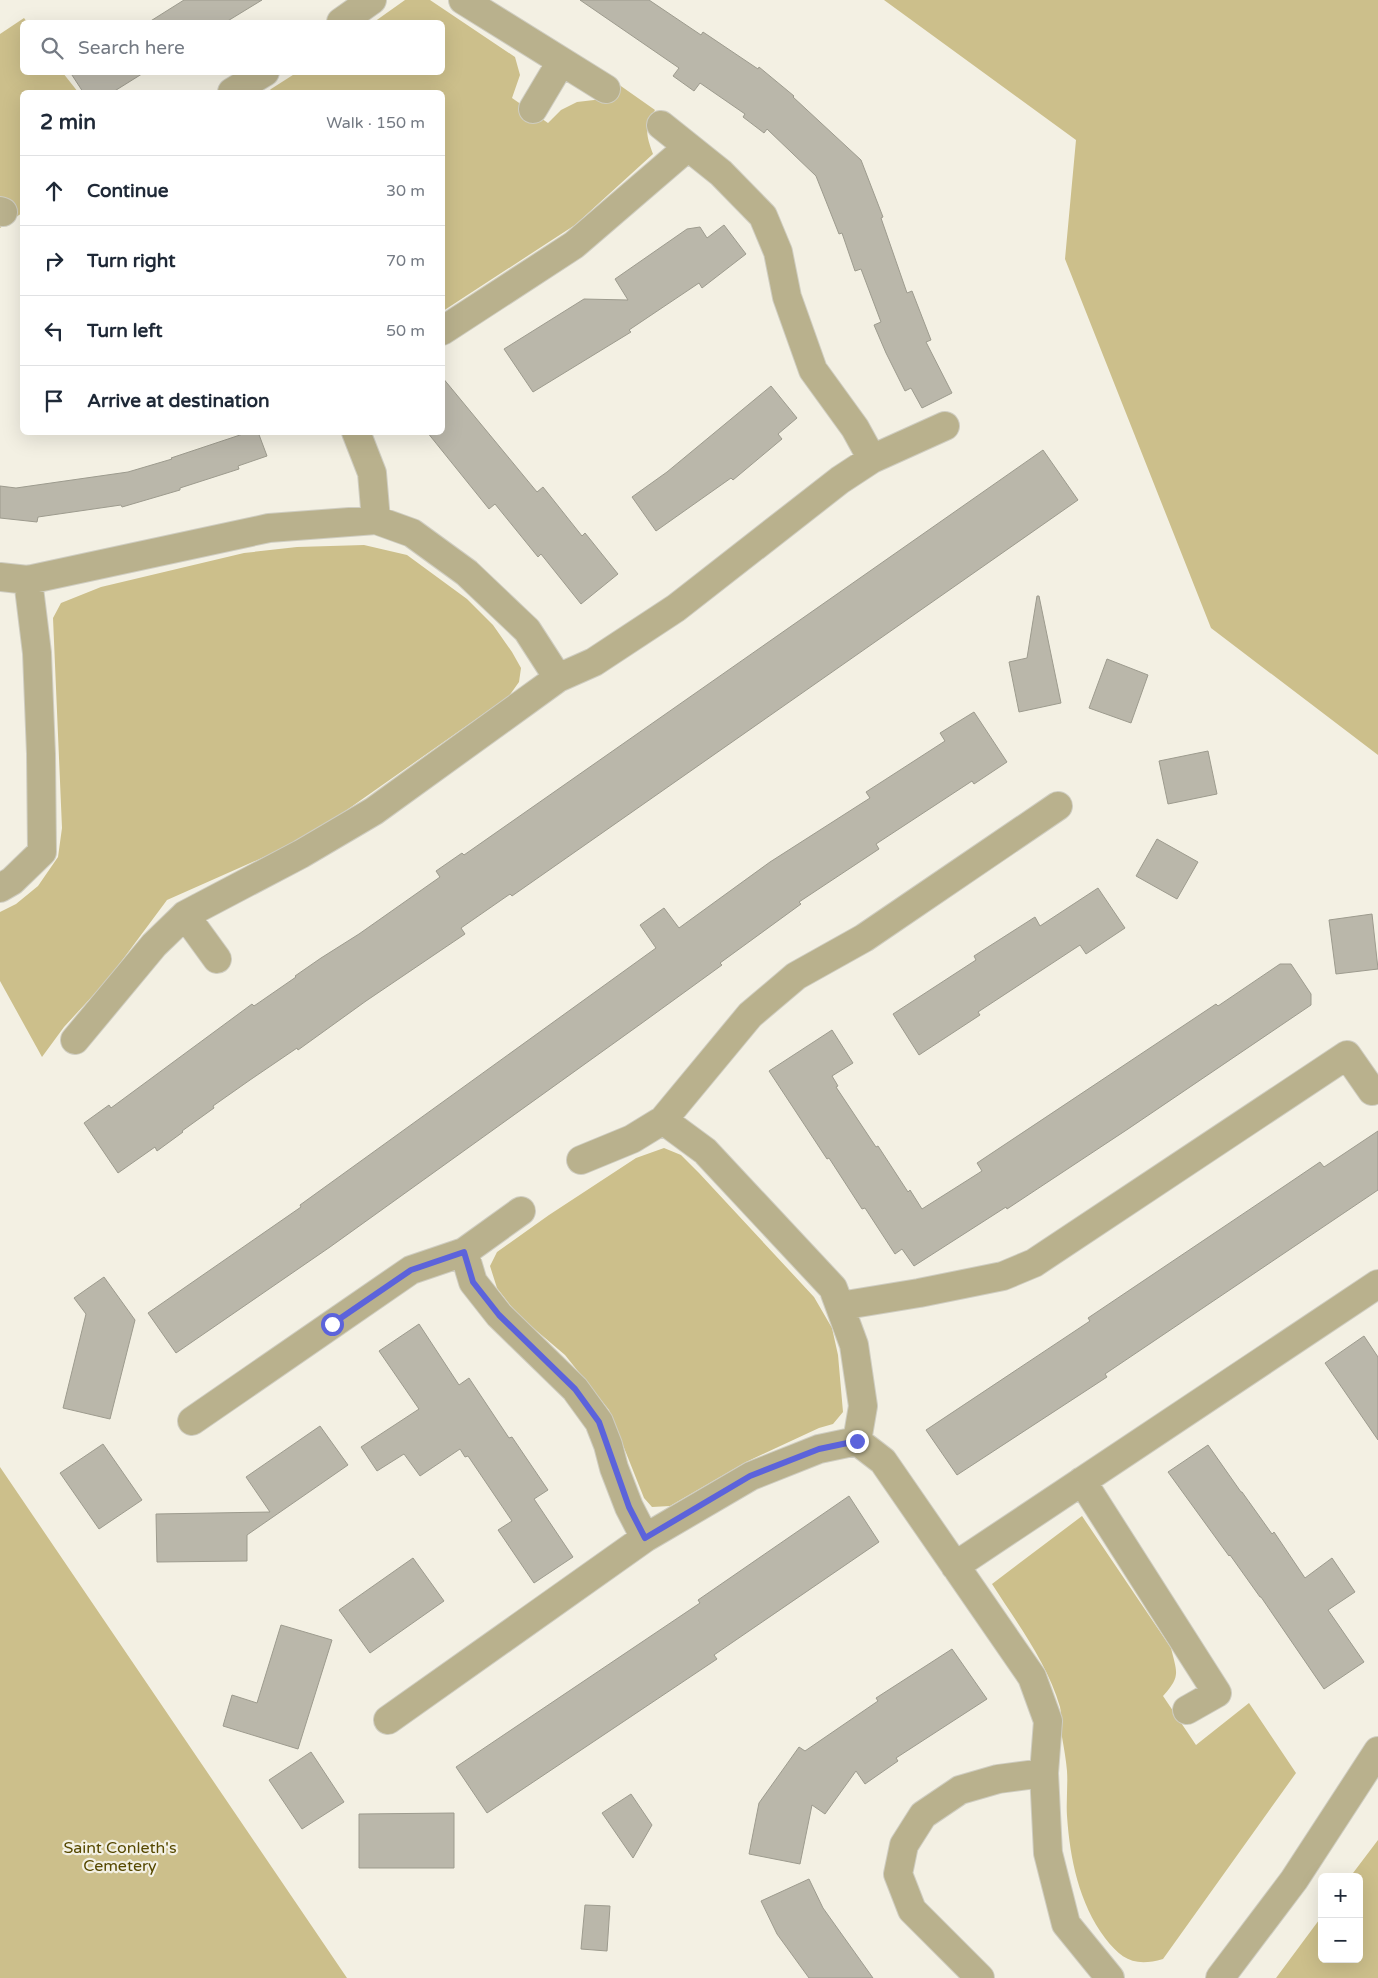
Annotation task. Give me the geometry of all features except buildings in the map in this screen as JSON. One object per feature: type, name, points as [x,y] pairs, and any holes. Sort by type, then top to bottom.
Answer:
[{"type":"street","points":[[344,20],[372,0]]},
{"type":"street","points":[[463,0],[606,89]]},
{"type":"street","points":[[533,109],[561,62]]},
{"type":"street","points":[[235,90],[260,75]]},
{"type":"street","points":[[661,125],[721,173],[763,216],[778,252],[787,297],[812,370],[855,428],[872,458]]},
{"type":"street","points":[[445,330],[574,245],[688,146]]},
{"type":"street","points":[[75,1040],[154,945],[185,915],[301,854],[374,812],[558,678],[594,662],[676,608],[840,480],[872,458],[945,426]]},
{"type":"street","points":[[357,435],[372,473],[376,520]]},
{"type":"street","points":[[0,577],[28,580],[269,528],[376,520],[412,533],[467,573],[527,630],[558,678]]},
{"type":"street","points":[[0,888],[12,881],[42,852],[37,653],[28,580]]},
{"type":"street","points":[[581,1160],[632,1139],[664,1120],[750,1015],[796,976],[864,938],[1058,806]]},
{"type":"street","points":[[185,915],[217,959]]},
{"type":"street","points":[[840,1306],[919,1293],[1003,1276],[1034,1263],[1347,1055],[1372,1091]]},
{"type":"street","points":[[664,1120],[705,1150],[833,1288],[854,1345],[863,1406],[857,1441]]},
{"type":"street","points":[[192,1421],[411,1270],[464,1252],[520,1211]]},
{"type":"street","points":[[464,1252],[473,1282],[499,1315],[575,1389],[599,1422],[629,1507],[645,1538]]},
{"type":"street","points":[[955,1566],[1378,1284]]},
{"type":"street","points":[[388,1720],[645,1538],[750,1476],[819,1449],[857,1441],[883,1461],[1032,1677],[1048,1721],[1044,1773],[1048,1853],[1066,1924],[1110,1978]]},
{"type":"street","points":[[1082,1481],[1217,1693],[1187,1710]]},
{"type":"street","points":[[1220,1978],[1294,1880],[1378,1751]]},
{"type":"street","points":[[980,1978],[912,1910],[898,1874],[904,1845],[923,1814],[960,1790],[998,1779],[1044,1773]]},
{"type":"green space","points":[[405,0],[430,0],[515,57],[520,75],[512,98],[548,123],[561,110],[577,102],[604,97],[618,84],[655,110],[649,121],[647,131],[653,154],[575,225],[445,310],[445,90],[270,90],[293,75],[445,75],[445,20],[377,20]]},
{"type":"green space","points":[[884,0],[1378,0],[1378,755],[1211,628],[1065,259],[1076,140]]},
{"type":"green space","points":[[20,21],[20,75],[65,75],[76,90],[20,90],[20,214],[0,228],[0,34]]},
{"type":"green space","points":[[364,545],[407,555],[467,599],[493,625],[512,652],[521,668],[519,682],[509,696],[307,838],[167,900],[109,978],[64,1027],[42,1057],[0,981],[0,912],[16,904],[38,886],[58,857],[62,828],[53,618],[61,603],[101,587],[244,553],[297,547]]},
{"type":"green space","points":[[664,1148],[681,1155],[814,1297],[832,1328],[838,1355],[843,1412],[833,1424],[819,1428],[746,1462],[670,1506],[652,1507],[644,1498],[609,1410],[565,1355],[518,1315],[497,1288],[490,1266],[497,1252],[549,1215],[636,1158]]},
{"type":"green space","name":"Saint Conleth's Cemetery","points":[[0,1467],[347,1978],[0,1978]]},
{"type":"green space","points":[[1082,1516],[1171,1648],[1176,1674],[1173,1684],[1163,1696],[1196,1745],[1249,1703],[1296,1773],[1163,1959],[1153,1961],[1137,1962],[1117,1952],[1096,1924],[1082,1895],[1073,1864],[1067,1816],[1067,1771],[1060,1707],[1039,1659],[992,1584]]},
{"type":"green space","points":[[1378,1840],[1378,1978],[1276,1978],[1318,1921],[1318,1963],[1363,1963],[1363,1873],[1353,1873]]},
{"type":"route","points":[[332,1324],[411,1270],[464,1252],[473,1282],[499,1315],[575,1389],[599,1422],[629,1507],[645,1538],[750,1476],[819,1449],[857,1441]]}]
